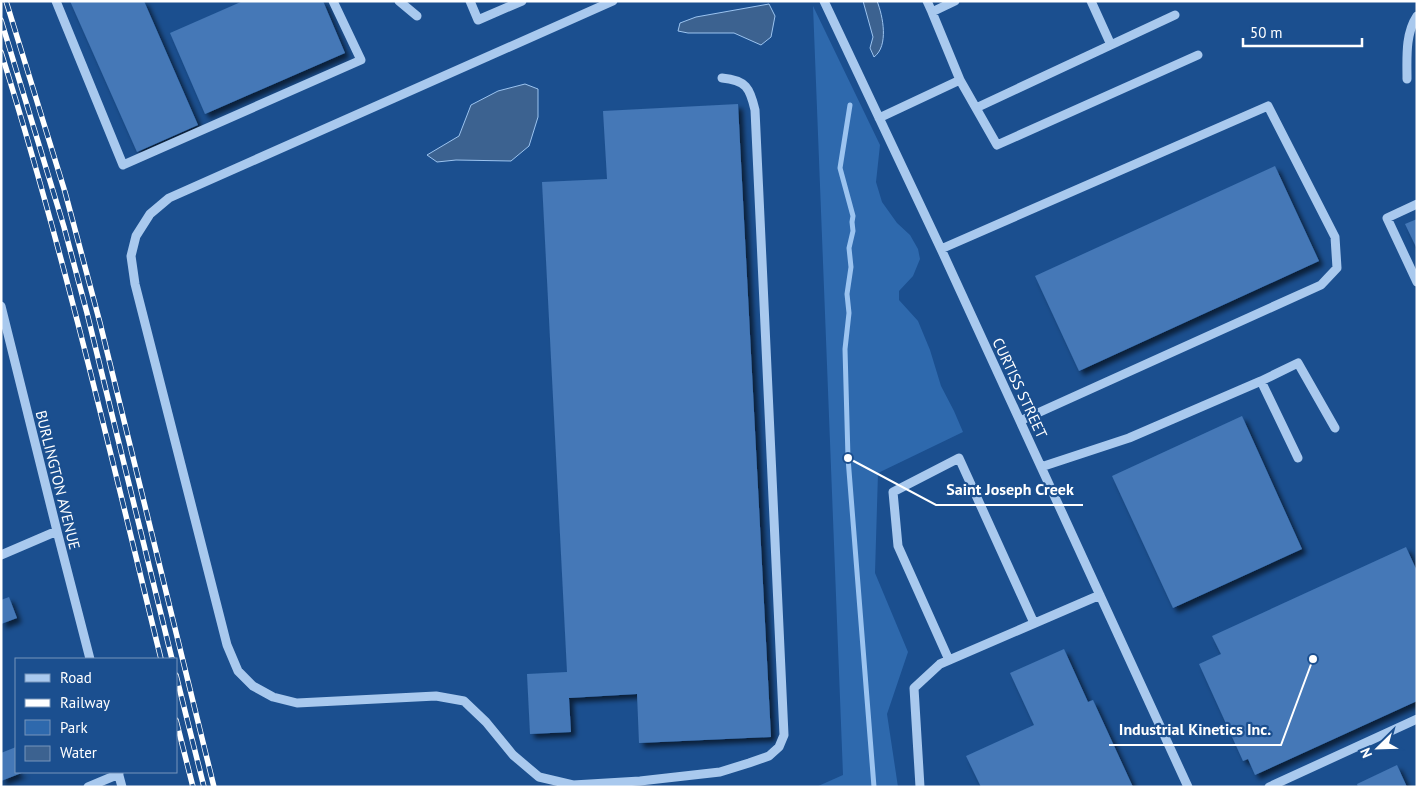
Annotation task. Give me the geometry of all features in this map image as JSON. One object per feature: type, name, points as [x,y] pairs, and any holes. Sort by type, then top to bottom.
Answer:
[{"type":"street","points":[[56,1],[124,165],[361,60],[333,1]]},
{"type":"street","points":[[399,1],[417,16]]},
{"type":"street","points":[[470,1],[478,20],[521,1]]},
{"type":"street","points":[[613,1],[169,198],[150,214],[136,236],[131,256],[135,284],[227,645],[238,671],[253,686],[273,697],[297,703],[436,696],[464,700],[486,722],[513,756],[539,777],[573,785],[640,781],[720,772],[769,756],[779,748],[784,735],[755,110],[751,93],[743,84],[733,79],[722,78]]},
{"type":"street","name":"CURTISS STREET","points":[[824,1],[941,249],[1188,787]]},
{"type":"street","points":[[927,1],[960,80],[997,145],[1198,55]]},
{"type":"street","points":[[932,12],[955,1]]},
{"type":"street","points":[[1091,1],[1111,45]]},
{"type":"street","points":[[976,108],[1175,15]]},
{"type":"street","points":[[1407,79],[1408,45],[1411,25],[1417,16]]},
{"type":"street","points":[[879,118],[960,80]]},
{"type":"street","points":[[941,249],[1268,106],[1335,237],[1337,268],[1321,284],[1020,421]]},
{"type":"street","points":[[1417,204],[1388,218],[1417,282]]},
{"type":"street","name":"BURLINGTON AVENUE","points":[[1,306],[90,658]]},
{"type":"street","points":[[1041,467],[1130,438],[1298,363],[1335,428]]},
{"type":"street","points":[[1261,381],[1298,458]]},
{"type":"street","points":[[949,660],[898,546],[893,492],[959,458],[1034,623]]},
{"type":"street","points":[[1,555],[57,531]]},
{"type":"street","points":[[920,787],[914,688],[940,664],[1100,594]]},
{"type":"street","points":[[1269,787],[1417,719]]},
{"type":"street","points":[[88,787],[118,773],[122,787]]},
{"type":"green space","points":[[813,6],[880,145],[876,182],[882,202],[897,223],[910,235],[918,249],[920,259],[913,276],[899,291],[899,300],[918,321],[930,350],[941,386],[963,432],[878,473],[875,573],[908,652],[887,714],[898,787],[816,787],[843,775]]},
{"type":"water","points":[[863,1],[877,1],[883,22],[882,46],[874,57],[870,48],[873,37]]},
{"type":"water","points":[[769,4],[775,16],[771,37],[761,45],[734,33],[688,33],[678,31],[680,23],[696,17]]},
{"type":"water","points":[[525,84],[538,89],[538,117],[529,146],[511,161],[456,160],[437,162],[427,155],[459,136],[471,105],[498,91]]},
{"type":"building","points":[[70,1],[144,1],[198,125],[137,152]]},
{"type":"building","points":[[243,1],[323,1],[345,53],[205,114],[170,33]]},
{"type":"building","points":[[738,104],[771,737],[639,743],[637,694],[569,698],[571,732],[530,734],[527,674],[567,672],[542,182],[607,179],[603,111]]},
{"type":"building","points":[[1275,166],[1319,261],[1079,371],[1035,276]]},
{"type":"building","points":[[1417,219],[1417,249],[1405,224]]},
{"type":"building","points":[[1242,416],[1302,549],[1173,608],[1112,476]]},
{"type":"building","points":[[1406,547],[1417,571],[1417,701],[1255,775],[1248,759],[1243,761],[1199,664],[1221,654],[1212,636]]},
{"type":"building","points":[[9,597],[17,618],[1,624],[1,600]]},
{"type":"building","points":[[1064,649],[1088,702],[1093,700],[1133,787],[981,787],[966,756],[1034,725],[1010,673]]},
{"type":"building","points":[[15,747],[15,773],[21,773],[1,781],[1,753]]},
{"type":"building","points":[[1397,765],[1407,787],[1358,787],[1357,784]]},
{"type":"waterway","points":[[850,105],[840,168],[853,216],[853,231],[849,248],[851,267],[847,294],[849,313],[845,349],[848,458],[874,787]]},
{"type":"railway","points":[[6,1],[65,192],[100,323],[214,787]]},
{"type":"railway","points":[[1,20],[64,227],[172,658]]},
{"type":"railway","points":[[1,52],[46,203],[66,278],[161,658]]},
{"type":"railway","points":[[178,683],[204,787]]},
{"type":"railway","points":[[178,728],[193,787]]},
{"type":"place","name":"Saint Joseph Creek","points":[[848,458]]},
{"type":"place","name":"Industrial Kinetics Inc.","points":[[1313,659]]}]
